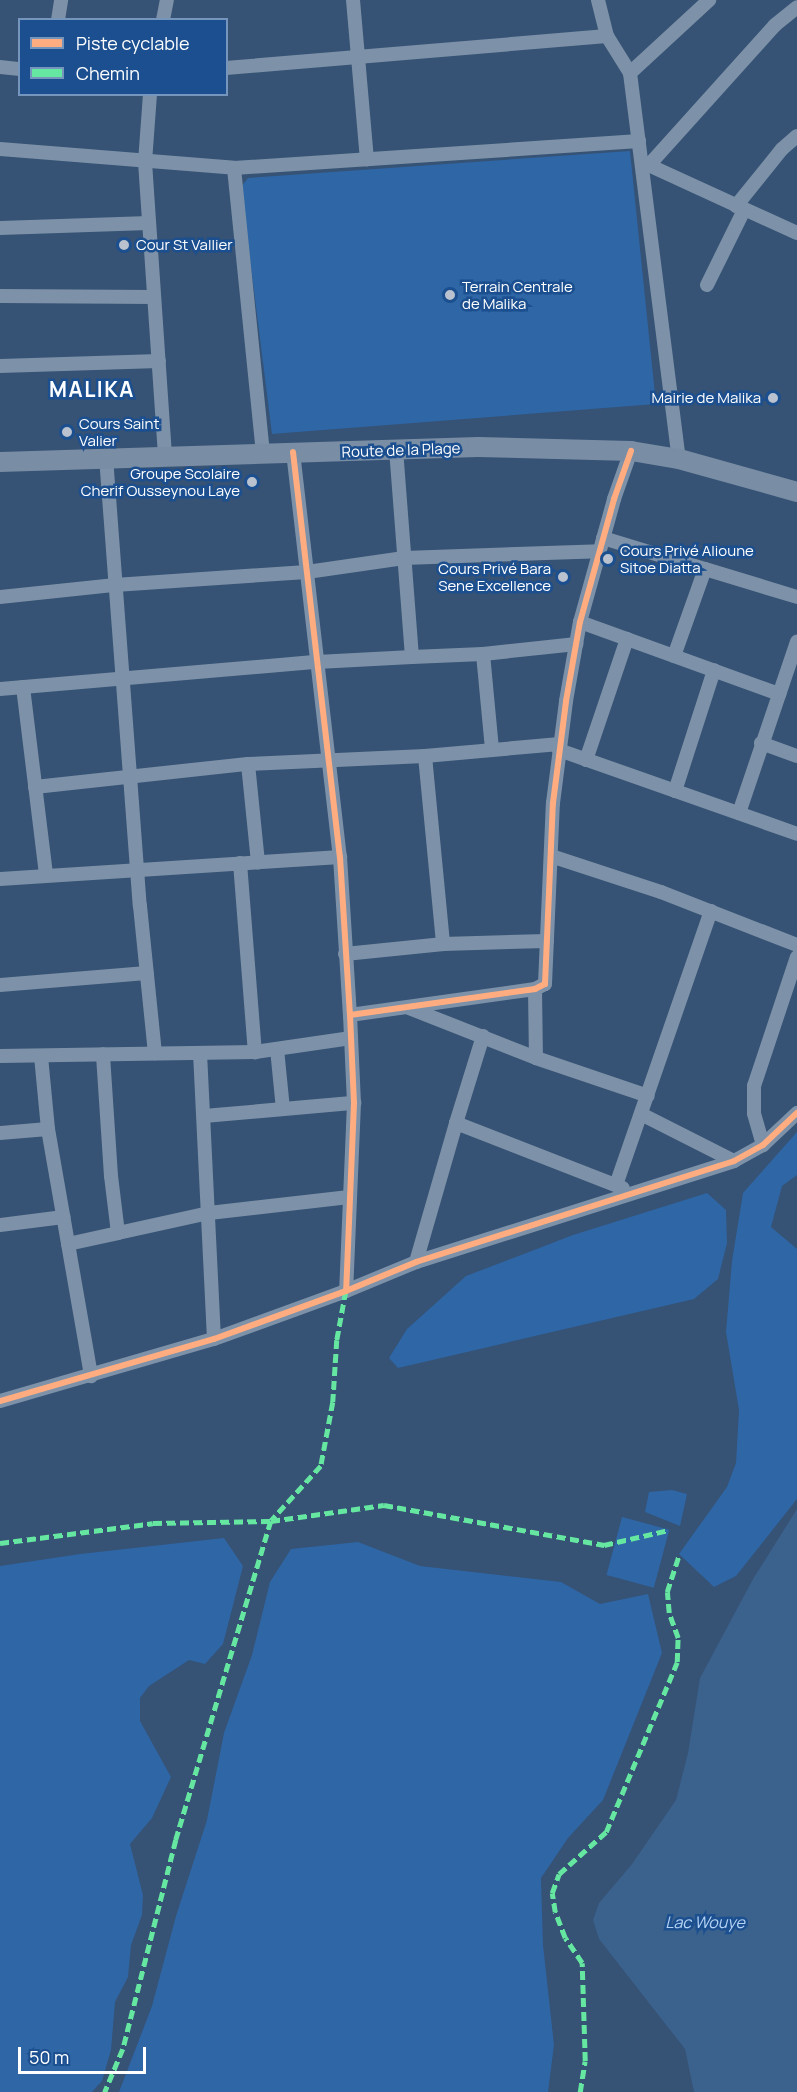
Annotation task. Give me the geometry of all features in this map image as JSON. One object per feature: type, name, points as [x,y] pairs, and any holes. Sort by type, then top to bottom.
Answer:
[{"type":"main road","name":"Route de la Plage","points":[[0,462],[165,455],[478,447],[632,451],[679,459],[797,492]]},
{"type":"street","points":[[58,18],[61,0]]},
{"type":"street","points":[[162,18],[167,0]]},
{"type":"street","points":[[353,0],[367,159]]},
{"type":"street","points":[[597,0],[607,36],[630,73],[639,141],[645,163],[679,459]]},
{"type":"street","points":[[630,73],[709,0]]},
{"type":"street","points":[[645,163],[775,25],[797,7]]},
{"type":"street","points":[[228,68],[607,36]]},
{"type":"street","points":[[0,67],[18,69]]},
{"type":"street","points":[[150,96],[145,162],[165,455]]},
{"type":"street","points":[[707,285],[740,208],[782,149],[797,136]]},
{"type":"street","points":[[0,149],[234,168],[639,141]]},
{"type":"street","points":[[645,163],[797,233]]},
{"type":"street","points":[[234,168],[263,452]]},
{"type":"street","points":[[0,228],[149,223]]},
{"type":"street","points":[[0,296],[154,297]]},
{"type":"street","points":[[0,366],[159,361]]},
{"type":"street","points":[[396,450],[412,657]]},
{"type":"street","points":[[350,1015],[543,987],[547,978],[550,856],[559,747],[576,644],[601,545],[632,451]]},
{"type":"street","points":[[293,452],[340,857],[350,1015],[354,1103],[346,1291]]},
{"type":"street","points":[[106,457],[129,776],[155,1053]]},
{"type":"street","points":[[0,597],[115,585],[307,572],[404,558],[601,545],[705,568],[797,597]]},
{"type":"street","points":[[674,656],[705,568]]},
{"type":"street","points":[[580,622],[779,693]]},
{"type":"street","points":[[586,760],[627,639]]},
{"type":"street","points":[[739,813],[797,642]]},
{"type":"street","points":[[0,689],[317,662],[483,654],[576,644]]},
{"type":"street","points":[[483,654],[492,750]]},
{"type":"street","points":[[675,791],[714,669]]},
{"type":"street","points":[[22,687],[46,875]]},
{"type":"street","points":[[761,743],[797,756]]},
{"type":"street","points":[[35,787],[248,764],[559,747],[586,760],[797,834]]},
{"type":"street","points":[[425,756],[443,944]]},
{"type":"street","points":[[248,764],[258,862]]},
{"type":"street","points":[[550,856],[711,912],[797,945]]},
{"type":"street","points":[[0,879],[340,857]]},
{"type":"street","points":[[240,863],[255,1052]]},
{"type":"street","points":[[616,1185],[711,912]]},
{"type":"street","points":[[345,954],[443,944],[547,941]]},
{"type":"street","points":[[763,1144],[754,1113],[754,1086],[797,957]]},
{"type":"street","points":[[0,985],[147,973]]},
{"type":"street","points":[[535,989],[536,1058]]},
{"type":"street","points":[[407,1007],[536,1058],[648,1096]]},
{"type":"street","points":[[416,1262],[483,1036]]},
{"type":"street","points":[[0,1056],[255,1052],[351,1038]]},
{"type":"street","points":[[277,1049],[283,1109]]},
{"type":"street","points":[[200,1053],[214,1339]]},
{"type":"street","points":[[103,1054],[111,1176],[118,1233]]},
{"type":"street","points":[[41,1056],[48,1129],[91,1377]]},
{"type":"street","points":[[204,1116],[354,1103]]},
{"type":"street","points":[[0,1401],[91,1377],[214,1339],[346,1291],[416,1262],[734,1161],[763,1144],[797,1113]]},
{"type":"street","points":[[641,1114],[734,1161]]},
{"type":"street","points":[[456,1123],[636,1193]]},
{"type":"street","points":[[0,1133],[48,1129]]},
{"type":"street","points":[[68,1244],[209,1213],[349,1197]]},
{"type":"street","points":[[0,1225],[63,1217]]},
{"type":"shaded area","name":"Terrain Centrale de Malika","points":[[630,151],[656,404],[272,434],[241,187],[248,178]]},
{"type":"shaded area","points":[[797,1132],[797,1175],[782,1186],[771,1227],[797,1249],[797,1499],[736,1576],[714,1587],[679,1554],[727,1487],[736,1463],[739,1410],[726,1332],[732,1261],[743,1193]]},
{"type":"shaded area","points":[[707,1193],[726,1210],[727,1243],[718,1279],[694,1299],[398,1368],[389,1358],[407,1329],[466,1276],[573,1235]]},
{"type":"shaded area","points":[[672,1490],[687,1494],[680,1526],[645,1512],[649,1492]]},
{"type":"shaded area","points":[[622,1517],[669,1530],[654,1588],[606,1575]]},
{"type":"shaded area","points":[[224,1538],[243,1566],[223,1644],[205,1664],[189,1660],[149,1686],[140,1698],[140,1721],[171,1777],[152,1818],[130,1844],[143,1895],[142,1915],[131,1945],[128,1977],[115,2002],[111,2050],[102,2081],[92,2092],[0,2092],[0,1566],[80,1554]]},
{"type":"shaded area","points":[[358,1542],[420,1566],[561,1582],[600,1604],[648,1594],[662,1653],[603,1800],[568,1838],[541,1878],[543,1945],[554,2045],[548,2092],[119,2092],[152,2006],[176,1916],[207,1820],[224,1733],[252,1655],[270,1582],[291,1549]]},
{"type":"water","name":"Lac Wouye","points":[[797,1509],[797,2092],[694,2092],[685,2049],[599,1939],[593,1920],[599,1903],[632,1864],[676,1800],[688,1753],[700,1678],[753,1579]]},
{"type":"marked path","points":[[346,1291],[337,1340],[333,1402],[321,1466],[271,1521],[384,1505],[604,1545],[669,1530]]},
{"type":"marked path","points":[[0,1543],[153,1523],[271,1521],[176,1840],[123,2049],[105,2092]]},
{"type":"marked path","points":[[580,2092],[585,2061],[582,1963],[565,1938],[555,1912],[552,1893],[559,1874],[606,1832],[677,1662],[678,1638],[669,1613],[667,1592],[679,1554]]},
{"type":"cycle path","points":[[350,1015],[535,989],[545,984],[553,803],[566,701],[580,622],[614,499],[631,451]]},
{"type":"cycle path","points":[[293,452],[340,857],[350,1015],[354,1103],[346,1291]]},
{"type":"cycle path","points":[[0,1401],[214,1339],[346,1291],[416,1262],[734,1161],[763,1145],[797,1113]]},
{"type":"place","name":"Cour St Vallier","points":[[124,245]]},
{"type":"place","name":"Terrain Centrale de Malika","points":[[450,295]]},
{"type":"place","name":"Mairie de Malika","points":[[773,398]]},
{"type":"place","name":"Cours Saint Valier","points":[[67,432]]},
{"type":"place","name":"Groupe Scolaire Cherif Ousseynou Laye","points":[[252,482]]},
{"type":"place","name":"Cours Privé Alioune Sitoe Diatta","points":[[608,559]]},
{"type":"place","name":"Cours Privé Bara Sene Excellence","points":[[563,577]]},
{"type":"district","name":"MALIKA","points":[[92,389]]}]
